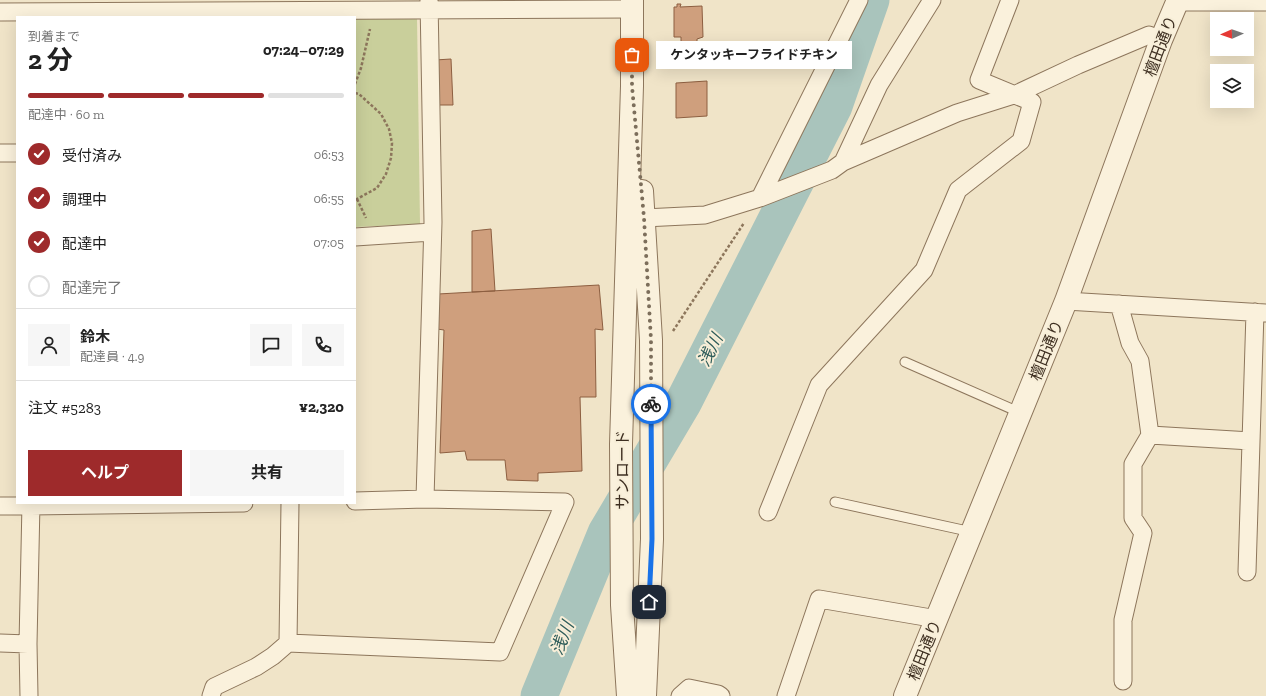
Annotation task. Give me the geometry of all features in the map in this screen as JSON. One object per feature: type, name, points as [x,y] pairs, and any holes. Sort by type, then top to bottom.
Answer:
[{"type":"street","points":[[766,196],[859,0]]},
{"type":"street","points":[[837,166],[879,85],[932,0]]},
{"type":"street","points":[[768,512],[819,385],[924,270],[958,190],[1021,141],[1032,102],[979,80],[1010,0]]},
{"type":"street","points":[[1178,1],[1265,1]]},
{"type":"street","name":"檀田通り","points":[[905,696],[1021,414],[1066,300],[1161,40],[1178,1]]},
{"type":"street","points":[[425,499],[432,232],[429,4]]},
{"type":"street","points":[[0,12],[160,5],[374,9],[429,4],[632,4],[632,86],[637,219],[651,340],[652,539],[645,696]]},
{"type":"street","points":[[637,219],[705,215],[766,196],[837,166],[956,112],[1014,95],[1078,65],[1149,35],[1161,40]]},
{"type":"street","points":[[0,153],[16,153]]},
{"type":"street","name":"サンロード","points":[[628,696],[622,605],[622,444],[637,219]]},
{"type":"street","points":[[356,237],[432,232]]},
{"type":"street","points":[[1066,300],[1261,312],[1251,440],[1247,572]]},
{"type":"street","points":[[1119,304],[1130,343],[1140,361],[1150,435],[1133,464],[1133,518],[1143,533],[1123,620],[1123,681]]},
{"type":"street","points":[[1150,435],[1251,440]]},
{"type":"street","points":[[211,696],[214,687],[256,667],[288,643],[500,652],[565,502],[425,499],[356,501]]},
{"type":"street","points":[[0,506],[95,504]]},
{"type":"street","points":[[288,643],[290,504]]},
{"type":"street","points":[[28,696],[30,505]]},
{"type":"street","points":[[786,696],[819,599],[937,618]]},
{"type":"street","points":[[0,643],[28,644]]},
{"type":"street","points":[[680,696],[689,688],[718,694],[721,696]]},
{"type":"lane","points":[[905,362],[1021,414]]},
{"type":"lane","points":[[835,502],[972,532]]},
{"type":"path","points":[[356,81],[361,68],[374,9]]},
{"type":"path","points":[[356,93],[359,94],[381,114],[388,129],[392,143],[391,158],[386,174],[377,188],[356,199]]},
{"type":"path","points":[[651,340],[672,333],[766,196]]},
{"type":"green space","points":[[417,16],[420,224],[356,227],[356,17]]},
{"type":"building","points":[[677,4],[681,4],[680,7],[702,6],[703,37],[697,39],[697,47],[681,48],[681,37],[674,37],[674,7],[677,7]]},
{"type":"building","points":[[451,59],[453,105],[436,105],[435,60]]},
{"type":"building","points":[[707,81],[707,116],[676,118],[676,83]]},
{"type":"building","points":[[491,229],[495,291],[472,292],[472,231]]},
{"type":"building","points":[[599,285],[603,330],[595,329],[596,397],[580,397],[582,471],[538,473],[538,481],[507,480],[505,460],[467,460],[465,451],[440,453],[444,330],[437,329],[438,294]]},
{"type":"waterway","name":"浅川","points":[[539,696],[606,533],[683,403],[834,106],[871,0]]},
{"type":"way so far","points":[[632,55],[632,86],[644,218],[651,340],[651,404]]},
{"type":"place","name":"ケンタッキーフライドチキン","points":[[632,55]]},
{"type":"route","points":[[649,602],[652,539],[651,404]]}]
